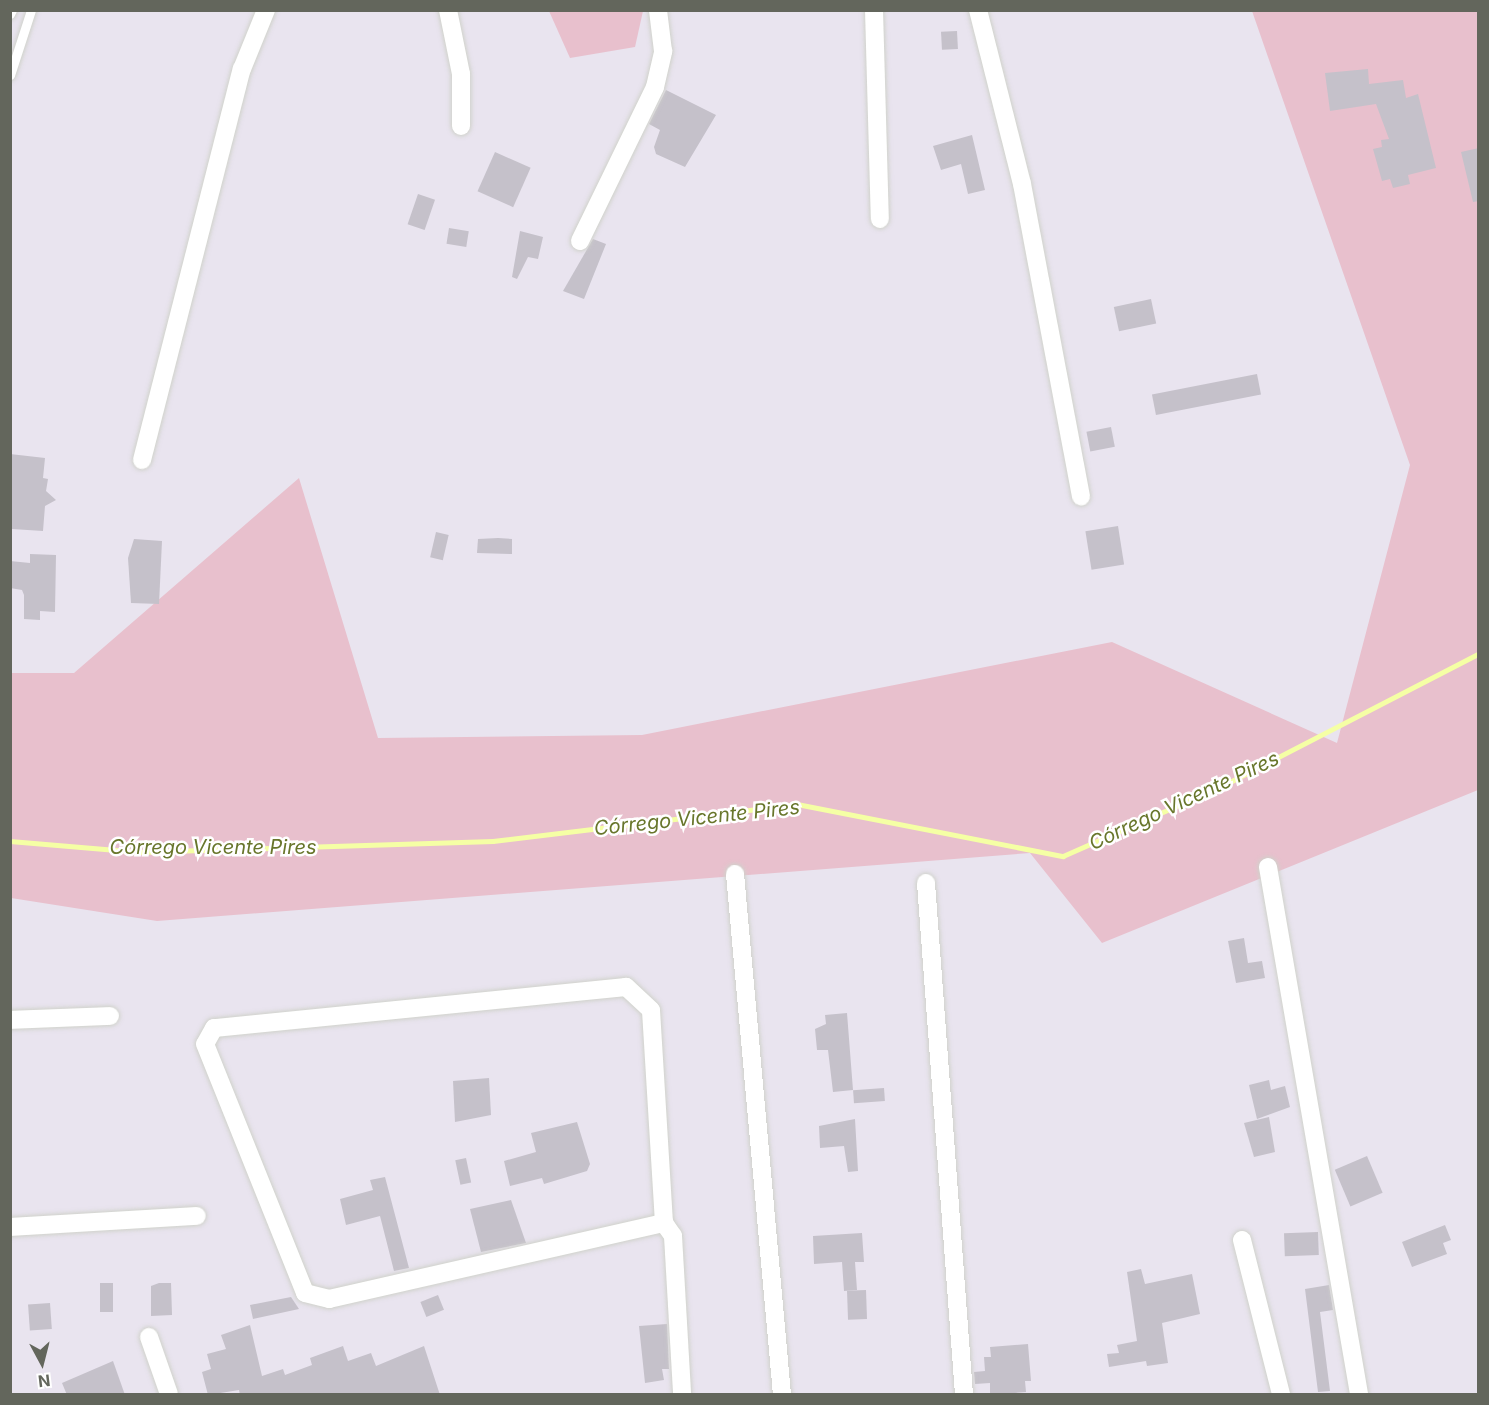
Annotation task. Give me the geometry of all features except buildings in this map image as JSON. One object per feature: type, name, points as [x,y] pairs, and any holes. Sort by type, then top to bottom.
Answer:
[{"type":"street","points":[[142,460],[242,69],[266,10]]},
{"type":"street","points":[[448,10],[461,74],[461,126]]},
{"type":"street","points":[[580,241],[656,87],[663,51],[658,10]]},
{"type":"street","points":[[874,10],[880,219]]},
{"type":"street","points":[[978,10],[1022,184],[1081,496]]},
{"type":"street","points":[[1268,867],[1359,1395]]},
{"type":"street","points":[[735,874],[782,1395]]},
{"type":"street","points":[[926,883],[964,1395]]},
{"type":"street","points":[[664,1223],[329,1299],[305,1293],[206,1044],[214,1028],[626,987],[651,1010],[664,1223],[673,1236],[682,1395]]},
{"type":"street","points":[[10,1020],[110,1016]]},
{"type":"street","points":[[10,1227],[197,1216]]},
{"type":"street","points":[[1242,1240],[1281,1395]]},
{"type":"street","points":[[149,1337],[169,1395]]},
{"type":"lane","points":[[10,75],[31,10]]},
{"type":"shaded area","points":[[549,11],[643,11],[635,47],[570,58]]},
{"type":"shaded area","points":[[1252,11],[1478,11],[1478,790],[1102,943],[1030,853],[157,921],[11,898],[10,673],[74,673],[299,478],[378,738],[642,735],[1112,642],[1337,743],[1410,465]]},
{"type":"waterway","name":"Córrego Vicente Pires","points":[[10,841],[140,852],[493,841],[797,804],[1063,856],[1226,784],[1478,654]]}]
